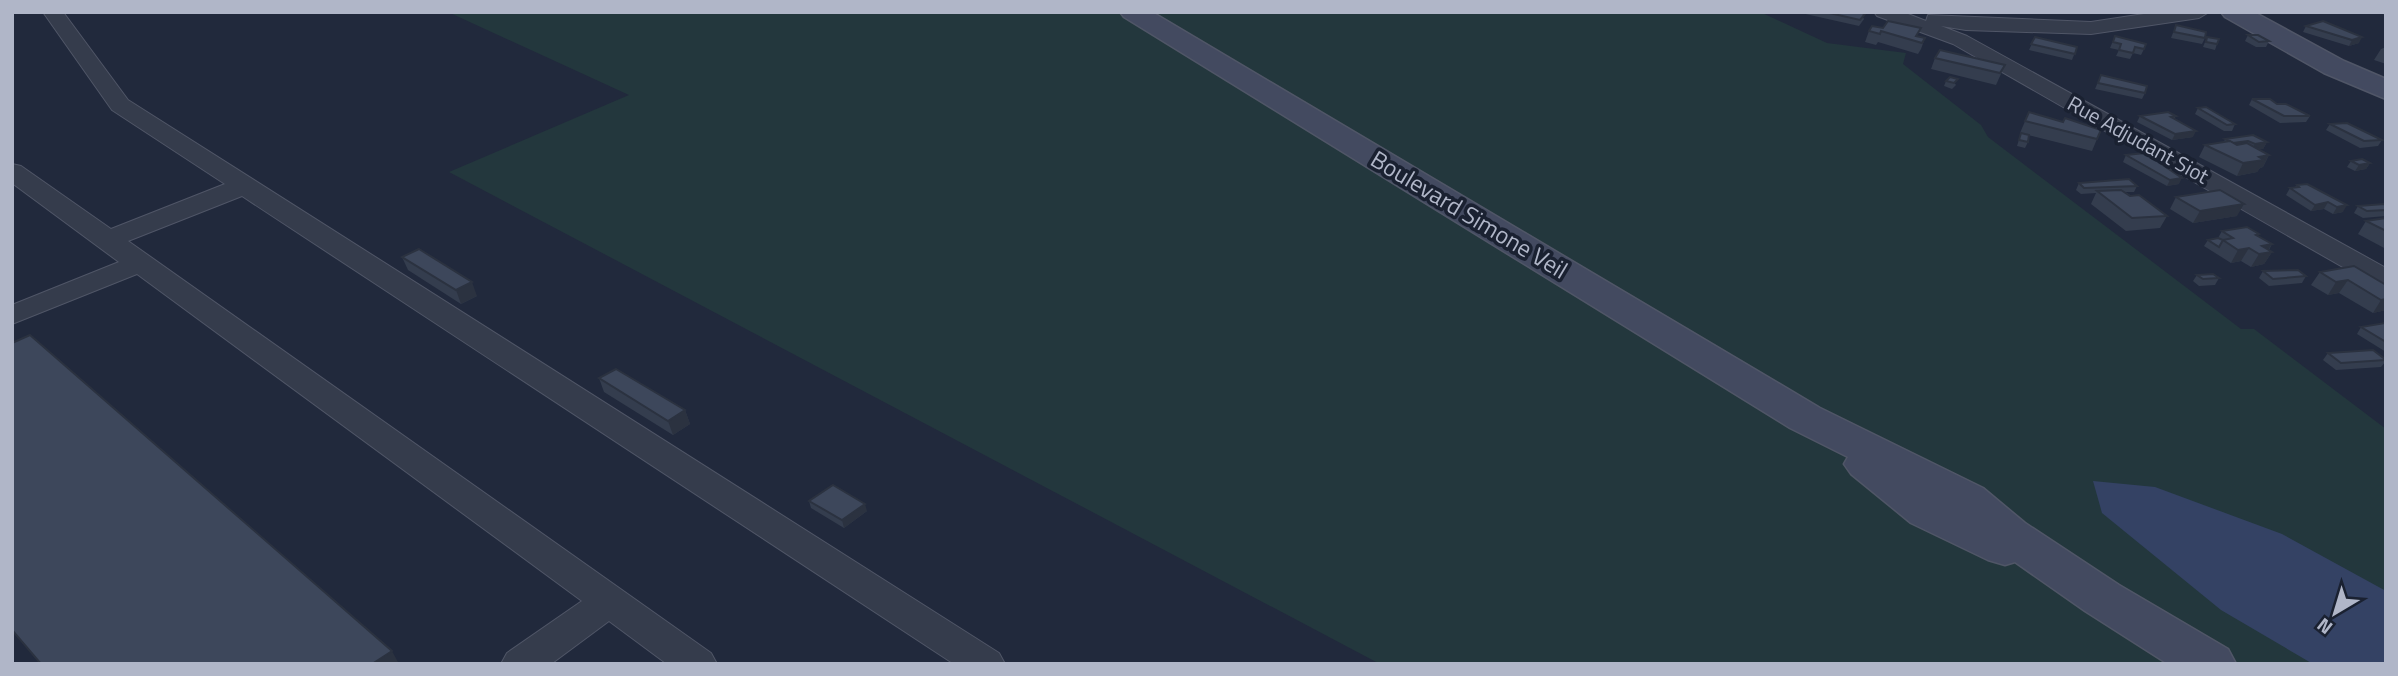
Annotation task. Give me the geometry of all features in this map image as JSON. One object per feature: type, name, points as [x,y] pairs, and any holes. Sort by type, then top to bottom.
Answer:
[{"type":"main road","name":"Boulevard Simone Veil","points":[[1133,12],[1805,418],[1927,512],[1992,541],[2102,598],[2210,664]]},
{"type":"main road","points":[[2234,12],[2334,67],[2386,90]]},
{"type":"street","points":[[53,12],[120,105],[985,664]]},
{"type":"street","name":"Rue Adjudant Siot","points":[[1884,12],[1960,40],[2386,280]]},
{"type":"street","points":[[1895,12],[1966,24],[2091,28],[2199,12]]},
{"type":"street","points":[[12,171],[696,664]]},
{"type":"street","points":[[108,240],[244,186]]},
{"type":"street","points":[[12,315],[140,263]]},
{"type":"street","points":[[521,664],[610,601]]},
{"type":"shaded area","points":[[448,12],[1760,12],[1827,43],[1906,53],[1903,64],[1981,125],[1988,137],[2241,329],[2254,329],[2386,429],[2386,664],[1380,664],[449,172],[629,95]]},
{"type":"water","points":[[2093,481],[2155,487],[2282,534],[2386,591],[2386,664],[2313,664],[2221,610],[2102,513]]},
{"type":"building","points":[[1825,12],[1859,12],[1865,14],[1860,20]]},
{"type":"building","points":[[1888,21],[1921,28],[1916,36],[1925,38],[1922,43],[1881,31],[1880,34],[1869,31],[1872,26],[1883,28]]},
{"type":"building","points":[[2323,21],[2362,37],[2352,40],[2306,26]]},
{"type":"building","points":[[2176,25],[2206,32],[2205,38],[2174,32]]},
{"type":"building","points":[[2248,35],[2258,35],[2269,41],[2259,42]]},
{"type":"building","points":[[2115,36],[2146,44],[2144,49],[2135,47],[2133,53],[2119,50],[2121,44],[2113,42]]},
{"type":"building","points":[[2035,37],[2077,47],[2075,54],[2031,44]]},
{"type":"building","points":[[2207,37],[2219,39],[2217,44],[2206,42]]},
{"type":"building","points":[[1940,50],[2005,65],[2000,73],[1935,58]]},
{"type":"building","points":[[2101,75],[2147,86],[2145,93],[2098,83]]},
{"type":"building","points":[[1950,77],[1958,79],[1954,83],[1946,81]]},
{"type":"building","points":[[2252,99],[2270,99],[2310,116],[2284,116]]},
{"type":"building","points":[[2206,107],[2235,124],[2227,125],[2198,108]]},
{"type":"building","points":[[2029,112],[2063,122],[2065,118],[2101,130],[2097,139],[2025,121]]},
{"type":"building","points":[[2168,112],[2176,116],[2171,117],[2196,131],[2175,134],[2140,116]]},
{"type":"building","points":[[2347,123],[2382,140],[2364,141],[2330,124]]},
{"type":"building","points":[[2021,133],[2029,135],[2028,142],[2019,140]]},
{"type":"building","points":[[2253,135],[2267,142],[2233,143],[2225,139]]},
{"type":"building","points":[[2230,141],[2237,145],[2247,143],[2269,155],[2259,157],[2264,160],[2243,163],[2205,145]]},
{"type":"building","points":[[2145,153],[2182,178],[2170,180],[2126,155]]},
{"type":"building","points":[[2362,159],[2370,163],[2359,165],[2351,161]]},
{"type":"building","points":[[2129,179],[2137,186],[2084,188],[2079,183]]},
{"type":"building","points":[[2307,184],[2347,205],[2337,207],[2328,202],[2315,205],[2290,188]]},
{"type":"building","points":[[2121,190],[2130,196],[2139,195],[2167,216],[2132,218],[2097,191]]},
{"type":"building","points":[[2220,190],[2244,204],[2200,211],[2176,197]]},
{"type":"building","points":[[2384,204],[2386,210],[2367,211],[2358,206]]},
{"type":"building","points":[[2386,218],[2386,231],[2366,221]]},
{"type":"building","points":[[2247,227],[2272,244],[2262,246],[2272,252],[2259,254],[2249,248],[2238,250],[2223,240],[2233,238],[2222,231]]},
{"type":"building","points":[[2208,240],[2223,240],[2219,247]]},
{"type":"building","points":[[419,249],[472,282],[456,290],[402,257]]},
{"type":"building","points":[[2354,266],[2386,285],[2386,299],[2381,300],[2348,280],[2336,282],[2320,272]]},
{"type":"building","points":[[2298,270],[2306,276],[2273,279],[2263,271]]},
{"type":"building","points":[[2213,274],[2219,278],[2203,279],[2197,275]]},
{"type":"building","points":[[2385,323],[2386,342],[2361,327]]},
{"type":"building","points":[[30,335],[392,651],[372,664],[41,664],[12,630],[12,343]]},
{"type":"building","points":[[2373,350],[2386,360],[2341,363],[2328,353]]},
{"type":"building","points":[[616,369],[685,410],[668,421],[599,378]]},
{"type":"building","points":[[833,485],[865,504],[842,520],[809,501]]}]
